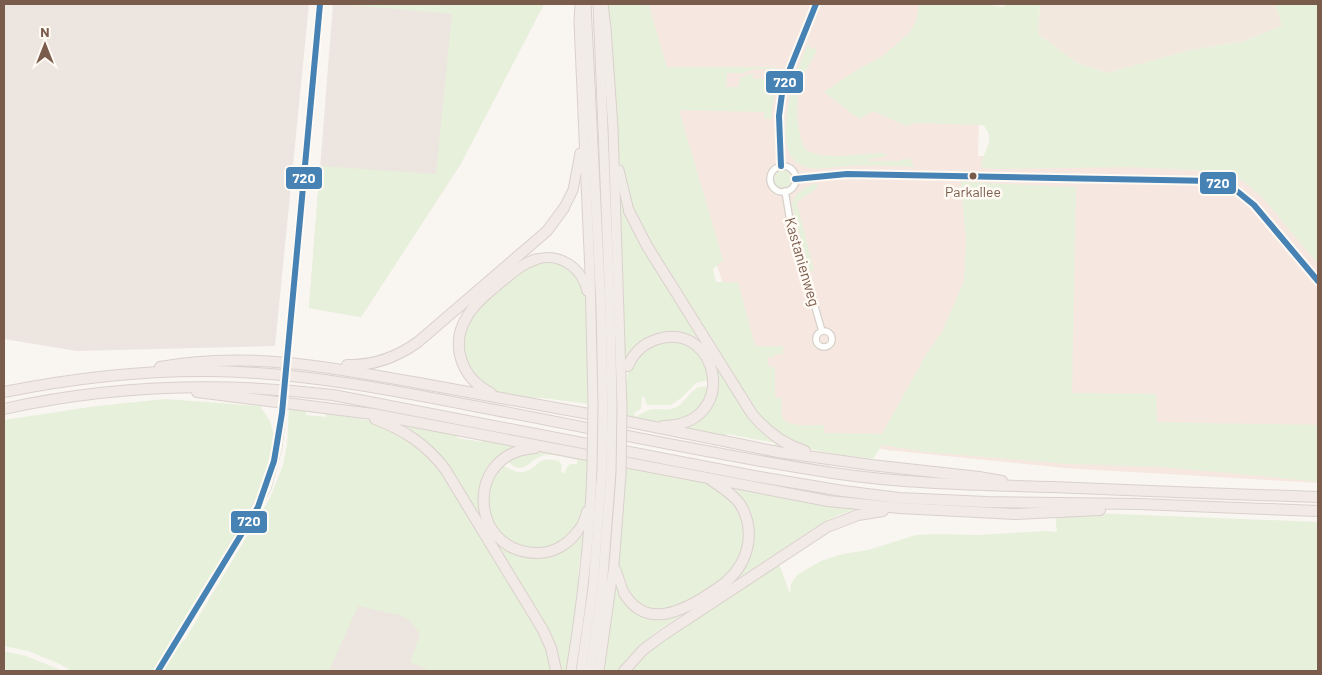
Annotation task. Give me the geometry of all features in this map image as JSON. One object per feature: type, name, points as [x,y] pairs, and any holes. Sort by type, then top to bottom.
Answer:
[{"type":"highway","points":[[571,671],[584,588],[591,496],[593,403],[581,102],[580,4]]},
{"type":"highway","points":[[586,4],[601,306],[608,406]]},
{"type":"highway","points":[[590,671],[605,560],[610,305],[598,4]]},
{"type":"highway","points":[[599,671],[614,565],[621,474],[622,408],[613,128],[603,4]]},
{"type":"highway","points":[[120,375],[181,363],[217,360],[363,364],[384,360],[408,349],[496,276],[546,231],[564,208],[573,190],[579,163],[581,102]]},
{"type":"highway","points":[[613,128],[619,174],[629,211],[647,246],[752,414],[762,426],[779,440],[792,447],[832,460]]},
{"type":"highway","points":[[513,400],[491,393],[474,383],[460,357],[459,336],[462,324],[476,304],[519,268],[537,260],[560,259],[570,264],[585,282],[591,319]]},
{"type":"highway","points":[[616,419],[661,426],[680,424],[700,414],[712,394],[713,376],[709,360],[698,348],[680,338],[669,337],[651,341],[638,349],[628,366],[622,395]]},
{"type":"highway","points":[[311,364],[616,419],[778,452],[979,477],[1020,486]]},
{"type":"highway","points":[[4,392],[70,380],[120,375],[206,371],[308,377],[378,388],[834,473],[907,482],[1318,497]]},
{"type":"highway","points":[[4,409],[31,403],[102,393],[174,388],[257,388],[333,396],[754,476],[899,498],[1318,511]]},
{"type":"highway","points":[[174,388],[216,395],[356,411],[828,501],[913,509],[1015,514],[1128,509],[1139,504]]},
{"type":"highway","points":[[356,411],[403,431],[422,444],[438,460],[544,630],[557,671]]},
{"type":"highway","points":[[588,455],[533,448],[508,456],[498,464],[488,478],[484,490],[484,509],[489,525],[498,538],[514,548],[528,552],[549,551],[567,543],[578,532],[584,520],[591,496]]},
{"type":"highway","points":[[581,671],[593,588],[606,471]]},
{"type":"highway","points":[[614,565],[624,593],[631,603],[653,614],[670,614],[690,606],[722,586],[739,568],[745,556],[748,542],[747,522],[734,497],[708,478]]},
{"type":"highway","points":[[624,671],[643,650],[663,634],[827,528],[858,515],[913,509]]},
{"type":"main road","points":[[158,671],[258,507],[267,488],[278,447],[320,4]]},
{"type":"street","points":[[781,166],[779,130],[783,87],[816,4]]},
{"type":"street","points":[[781,166],[789,168],[795,178],[793,187],[785,192],[774,188],[770,181],[772,173],[781,166]]},
{"type":"street","points":[[795,178],[847,174],[1213,181],[1238,192],[1254,205],[1318,281]]},
{"type":"street","name":"Kastanienweg","points":[[785,192],[790,221],[822,331]]},
{"type":"shaded area","points":[[4,4],[309,4],[275,346],[77,351],[4,339]]},
{"type":"shaded area","points":[[333,4],[544,4],[460,165],[361,317],[309,308]]},
{"type":"shaded area","points":[[644,4],[924,4],[979,121],[978,156],[1228,163],[1266,188],[1318,256],[1318,483],[1064,468],[887,450],[780,429],[761,405],[685,163]]},
{"type":"shaded area","points":[[1040,4],[1275,4],[1283,26],[1245,41],[1191,50],[1108,73],[1077,63],[1038,34]]},
{"type":"shaded area","points":[[280,510],[432,614],[453,671],[169,671]]},
{"type":"green space","points":[[337,4],[544,4],[460,165],[361,317],[309,308],[320,166],[436,174],[452,14]]},
{"type":"green space","points":[[607,4],[650,4],[667,67],[773,67],[779,69],[753,69],[743,73],[727,73],[726,87],[739,87],[740,78],[753,73],[753,79],[766,79],[767,75],[778,74],[771,119],[764,119],[764,112],[679,110],[723,260],[713,269],[716,282],[738,282],[755,346],[783,346],[783,354],[775,354],[774,357],[768,357],[768,366],[775,367],[775,398],[782,398],[782,414],[785,421],[795,425],[824,425],[824,433],[882,434],[927,353],[942,332],[964,281],[966,239],[961,182],[1076,187],[1072,393],[1156,394],[1157,422],[1318,425],[1318,482],[1160,467],[1068,464],[926,452],[882,445],[873,459],[810,449],[787,440],[776,433],[756,413],[643,234],[631,209],[620,167]]},
{"type":"green space","points":[[919,4],[980,4],[1004,7],[1005,4],[1040,4],[1038,34],[1077,63],[1108,73],[1191,50],[1245,41],[1282,26],[1275,4],[1318,4],[1318,264],[1264,199],[1242,180],[1214,171],[1128,167],[995,169],[981,167],[989,141],[989,136],[983,125],[915,123],[906,126],[874,111],[859,119],[824,92],[855,71],[883,56],[910,32],[916,22]]},
{"type":"green space","points":[[808,44],[810,48],[817,49],[804,74],[798,96],[798,122],[804,148],[821,155],[831,156],[884,153],[887,156],[869,159],[869,161],[910,159],[914,167],[844,166],[810,168],[796,162],[788,149],[786,133],[787,113],[797,73]]},
{"type":"green space","points":[[783,170],[789,173],[792,179],[789,185],[783,188],[777,185],[774,179],[777,173]]},
{"type":"green space","points":[[818,183],[812,192],[797,204],[814,270],[810,272],[792,206],[798,193]]},
{"type":"green space","points":[[617,187],[627,217],[742,406],[785,447],[784,449],[774,447],[775,443],[727,434],[726,439],[676,429],[706,410],[710,357],[667,334],[624,362]]},
{"type":"green space","points":[[547,260],[560,262],[573,270],[583,284],[587,301],[588,404],[544,398],[518,397],[498,392],[483,385],[470,372],[463,355],[464,328],[479,306],[524,268]]},
{"type":"green space","points":[[682,341],[702,355],[709,380],[696,383],[671,405],[648,405],[644,396],[642,397],[641,409],[634,413],[635,417],[649,410],[672,409],[680,405],[699,387],[708,387],[708,398],[691,417],[662,424],[627,418],[626,390],[630,366],[647,345]]},
{"type":"green space","points":[[165,399],[260,406],[270,421],[274,435],[265,478],[251,510],[156,671],[72,671],[28,651],[4,646],[4,420],[97,406]]},
{"type":"green space","points":[[289,408],[306,411],[306,415],[326,417],[326,413],[373,421],[407,437],[438,465],[535,623],[544,643],[552,671],[431,671],[410,662],[420,634],[410,621],[402,616],[358,606],[329,671],[162,671],[181,641],[184,641],[270,498],[283,465],[287,445]]},
{"type":"green space","points":[[398,423],[458,433],[457,438],[482,442],[483,437],[526,445],[488,471],[487,526],[536,556],[584,528],[586,529],[583,558],[580,558],[578,575],[581,578],[568,671],[561,671],[556,651],[440,455],[417,434]]},
{"type":"green space","points":[[534,450],[588,458],[586,499],[582,518],[567,538],[547,548],[524,548],[504,538],[489,515],[487,490],[500,466],[523,472],[528,471],[546,459],[552,459],[559,461],[562,466],[561,472],[565,473],[570,464],[577,464],[577,460],[549,455],[540,456],[519,468],[509,463],[509,459]]},
{"type":"green space","points":[[626,465],[712,484],[736,503],[746,532],[741,556],[726,577],[686,604],[658,611],[642,606],[628,594],[620,575],[619,565]]},
{"type":"green space","points":[[726,485],[799,497],[798,501],[860,508],[838,515],[819,525],[657,631],[635,650],[617,671],[602,671],[616,583],[618,589],[656,616],[729,581],[752,529]]},
{"type":"green space","points":[[1093,513],[1318,522],[1318,671],[626,671],[637,659],[778,561],[790,594],[791,584],[797,575],[821,561],[843,554],[868,550],[916,535],[1057,532],[1055,515]]},
{"type":"green space","points":[[4,651],[26,656],[63,671],[4,671]]},
{"type":"transit line","name":"720","points":[[158,671],[258,507],[274,461],[282,413],[320,4]]},
{"type":"transit line","name":"720","points":[[781,166],[779,116],[783,86],[816,4]]},
{"type":"transit line","name":"720","points":[[795,179],[847,174],[1213,181],[1238,192],[1254,205],[1318,281]]},
{"type":"place","name":"Parkallee","points":[[973,176]]}]
